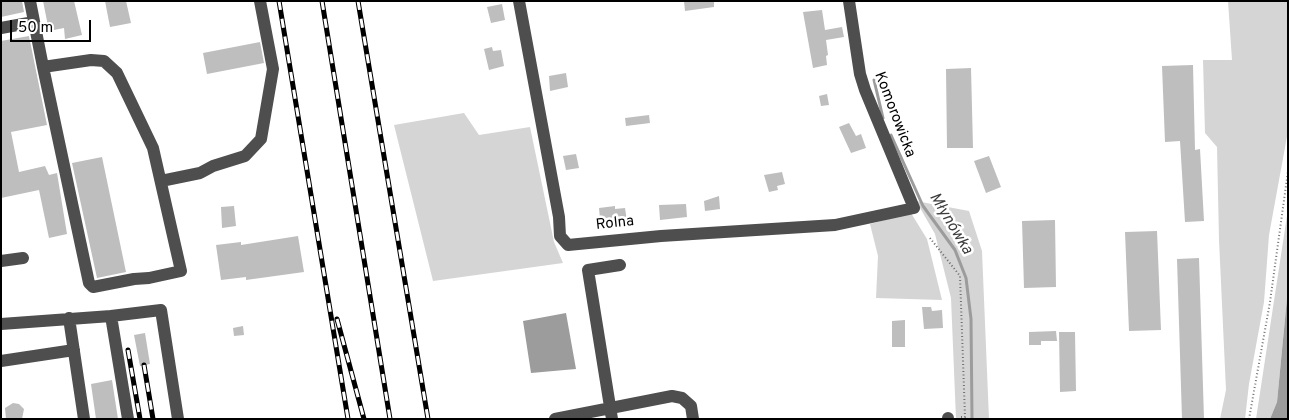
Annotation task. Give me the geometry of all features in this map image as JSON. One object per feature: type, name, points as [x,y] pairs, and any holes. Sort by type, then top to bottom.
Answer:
[{"type":"street","points":[[30,1],[89,283],[93,287],[149,278],[181,270],[153,148],[117,73],[104,61],[91,60],[44,67]]},
{"type":"street","points":[[160,181],[200,173],[245,156],[261,139],[273,69],[260,1]]},
{"type":"street","name":"Rolna","points":[[519,1],[559,217],[560,236],[568,244],[835,225],[914,208]]},
{"type":"street","name":"Komorowicka","points":[[849,1],[860,74],[865,90],[914,208]]},
{"type":"street","points":[[1,28],[34,22]]},
{"type":"street","points":[[1,261],[23,258]]},
{"type":"street","points":[[611,414],[588,270],[620,266]]},
{"type":"street","points":[[1,324],[111,316],[160,310],[178,419]]},
{"type":"street","points":[[111,316],[128,419]]},
{"type":"street","points":[[69,318],[84,419]]},
{"type":"street","points":[[1,361],[74,350]]},
{"type":"street","points":[[555,419],[611,414],[672,396],[682,398],[691,406],[693,419]]},
{"type":"path","points":[[1249,419],[1270,302],[1288,171]]},
{"type":"path","points":[[930,238],[960,276],[965,417],[948,418]]},
{"type":"shaded area","points":[[1228,1],[1288,1],[1288,131],[1269,235],[1264,302],[1249,384],[1245,419],[1220,419],[1226,390],[1217,147],[1205,133],[1203,60],[1232,60]]},
{"type":"shaded area","points":[[464,113],[479,135],[530,127],[554,242],[563,263],[433,281],[394,125]]},
{"type":"shaded area","points":[[916,201],[969,211],[982,251],[989,419],[956,419],[951,298],[935,234]]},
{"type":"shaded area","points":[[1288,209],[1288,288],[1277,402],[1270,419],[1256,419]]},
{"type":"shaded area","points":[[911,213],[927,239],[942,300],[876,298],[878,256],[870,224]]},
{"type":"shaded area","points":[[1288,288],[1288,419],[1270,419],[1277,402]]},
{"type":"shaded area","points":[[566,313],[576,369],[531,373],[523,321]]},
{"type":"building","points":[[1,1],[22,1],[24,12],[1,17]]},
{"type":"building","points":[[43,1],[74,1],[82,35],[65,39],[64,28],[49,31]]},
{"type":"building","points":[[105,1],[126,1],[131,23],[110,27]]},
{"type":"building","points":[[684,1],[714,1],[714,7],[685,11]]},
{"type":"building","points":[[502,4],[505,20],[491,23],[487,7]]},
{"type":"building","points":[[822,10],[825,30],[842,27],[844,37],[826,40],[827,65],[813,68],[803,12]]},
{"type":"building","points":[[29,36],[47,125],[11,132],[19,172],[45,166],[49,175],[57,173],[67,234],[49,238],[39,190],[1,198],[1,41]]},
{"type":"building","points":[[260,42],[264,63],[207,74],[203,53]]},
{"type":"building","points":[[492,47],[493,51],[501,50],[504,66],[489,70],[484,49]]},
{"type":"building","points":[[1193,65],[1195,150],[1200,149],[1204,221],[1185,222],[1180,141],[1165,142],[1162,66]]},
{"type":"building","points":[[971,68],[973,148],[947,148],[946,69]]},
{"type":"building","points":[[566,73],[568,87],[550,91],[549,76]]},
{"type":"building","points":[[827,94],[829,105],[821,106],[819,96]]},
{"type":"building","points":[[649,115],[650,123],[626,126],[625,118]]},
{"type":"building","points":[[849,123],[856,136],[861,134],[866,148],[851,153],[839,127]]},
{"type":"building","points":[[576,154],[579,168],[566,170],[563,156]]},
{"type":"building","points":[[989,156],[1001,187],[986,193],[974,161]]},
{"type":"building","points":[[102,157],[126,272],[97,278],[72,163]]},
{"type":"building","points":[[782,172],[785,184],[777,186],[778,190],[769,192],[764,175]]},
{"type":"building","points":[[719,196],[720,209],[705,211],[704,201]]},
{"type":"building","points":[[686,204],[687,217],[660,220],[659,205]]},
{"type":"building","points":[[234,206],[236,226],[222,228],[221,207]]},
{"type":"building","points":[[615,206],[615,209],[625,208],[627,221],[617,223],[618,228],[601,230],[599,208]]},
{"type":"building","points":[[1055,220],[1056,287],[1024,288],[1022,221]]},
{"type":"building","points":[[1157,231],[1161,330],[1129,331],[1125,232]]},
{"type":"building","points":[[298,236],[304,272],[246,280],[246,277],[221,280],[216,245],[241,242],[241,245]]},
{"type":"building","points":[[1199,258],[1204,419],[1182,419],[1177,259]]},
{"type":"building","points":[[922,307],[931,307],[932,311],[942,310],[943,328],[924,329]]},
{"type":"building","points":[[905,320],[905,347],[892,347],[892,321]]},
{"type":"building","points":[[243,326],[244,335],[234,336],[233,328]]},
{"type":"building","points":[[1056,331],[1057,341],[1041,341],[1041,345],[1029,345],[1029,332]]},
{"type":"building","points":[[1059,332],[1075,332],[1076,391],[1060,392]]},
{"type":"building","points":[[145,333],[150,364],[140,366],[134,335]]},
{"type":"building","points":[[112,380],[118,419],[96,419],[91,384]]},
{"type":"building","points":[[13,403],[19,404],[24,409],[22,419],[6,419],[5,408]]},
{"type":"waterway","name":"Młynówka","points":[[874,80],[883,118]]},
{"type":"waterway","name":"Młynówka","points":[[891,135],[923,206],[955,250],[966,278],[971,319],[972,419]]},
{"type":"railway","points":[[279,1],[348,419]]},
{"type":"railway","points":[[322,1],[390,419]]},
{"type":"railway","points":[[358,1],[428,419]]},
{"type":"railway","points":[[337,319],[364,419]]},
{"type":"railway","points":[[128,350],[140,419]]},
{"type":"railway","points":[[144,365],[153,419]]}]
